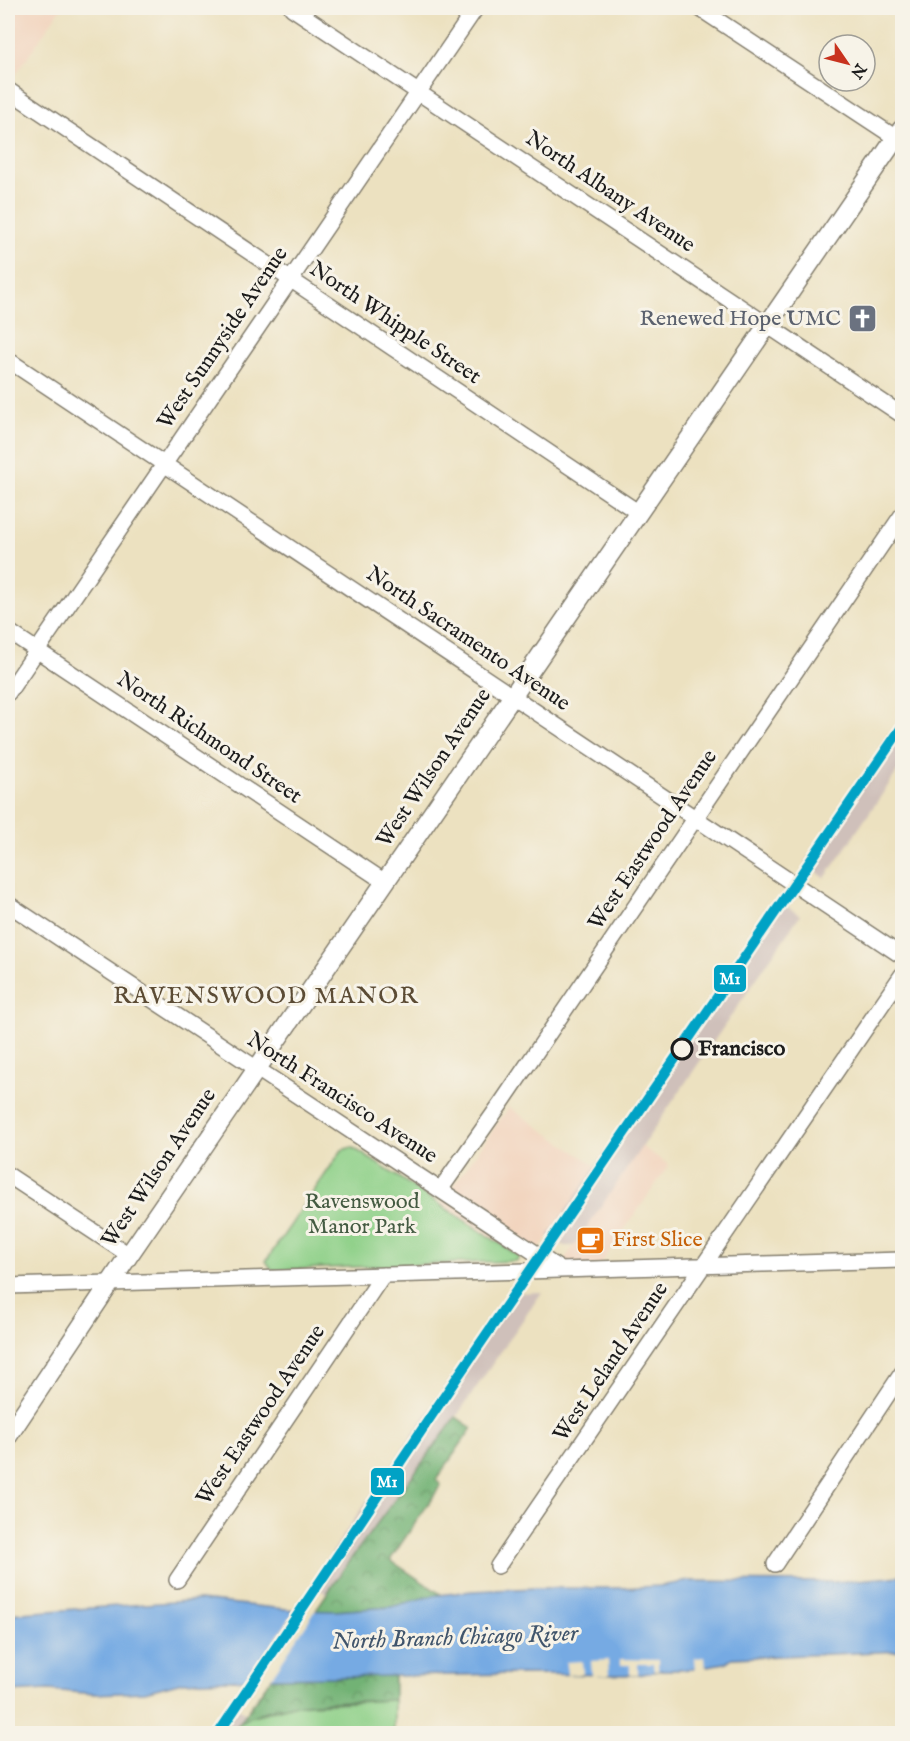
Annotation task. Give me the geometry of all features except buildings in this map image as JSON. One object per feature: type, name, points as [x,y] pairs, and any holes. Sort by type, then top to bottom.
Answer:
[{"type":"street","name":"North Albany Avenue","points":[[292,8],[903,415]]},
{"type":"street","name":"West Sunnyside Avenue","points":[[8,693],[476,8]]},
{"type":"street","points":[[699,8],[899,133]]},
{"type":"street","name":"North Whipple Street","points":[[8,90],[639,513]]},
{"type":"street","name":"West Wilson Avenue","points":[[8,1436],[256,1069],[899,133]]},
{"type":"street","name":"North Sacramento Avenue","points":[[8,360],[903,956]]},
{"type":"street","name":"West Eastwood Avenue","points":[[440,1190],[903,515]]},
{"type":"street","name":"North Richmond Street","points":[[8,631],[385,882]]},
{"type":"street","name":"North Francisco Avenue","points":[[8,904],[561,1270]]},
{"type":"street","name":"West Leland Avenue","points":[[498,1566],[903,975]]},
{"type":"street","points":[[8,1174],[129,1255]]},
{"type":"street","points":[[8,1286],[903,1260]]},
{"type":"street","name":"West Eastwood Avenue","points":[[177,1580],[383,1275]]},
{"type":"street","points":[[775,1564],[903,1373]]},
{"type":"shaded area","points":[[8,8],[61,8],[8,86]]},
{"type":"shaded area","points":[[902,719],[902,765],[825,878],[804,863]]},
{"type":"shaded area","points":[[778,901],[800,915],[574,1246],[564,1246],[548,1236]]},
{"type":"shaded area","points":[[509,1107],[596,1166],[530,1263],[441,1204]]},
{"type":"shaded area","points":[[641,1146],[669,1165],[600,1265],[558,1269]]},
{"type":"shaded area","points":[[542,1292],[456,1417],[327,1594],[312,1585],[340,1540],[510,1293]]},
{"type":"shaded area","points":[[232,1704],[247,1714],[234,1733],[212,1734]]},
{"type":"green space","name":"Ravenswood Manor Park","points":[[352,1147],[519,1256],[518,1259],[516,1261],[272,1270],[266,1261],[342,1150]]},
{"type":"green space","points":[[456,1417],[472,1428],[436,1480],[441,1485],[390,1560],[442,1595],[391,1607],[315,1611],[347,1564]]},
{"type":"green space","points":[[394,1676],[394,1700],[291,1706],[253,1716],[238,1725],[271,1678]]},
{"type":"green space","points":[[394,1700],[394,1733],[234,1733],[238,1725],[249,1717],[294,1705]]},
{"type":"water","name":"North Branch Chicago River","points":[[902,1576],[902,1651],[732,1658],[725,1663],[638,1675],[517,1674],[271,1678],[182,1682],[145,1692],[95,1694],[48,1690],[8,1692],[8,1614],[200,1600],[295,1610],[335,1611],[391,1607],[430,1596],[472,1591],[621,1588],[659,1586],[690,1581],[835,1582]]},
{"type":"pier","points":[[297,1607],[317,1608],[269,1681],[247,1682]]},
{"type":"pier","points":[[705,1657],[706,1669],[695,1670],[694,1658]]},
{"type":"pier","points":[[620,1659],[658,1660],[658,1671],[654,1671],[653,1664],[638,1664],[638,1675],[630,1675],[630,1665],[620,1665]]},
{"type":"pier","points":[[608,1660],[609,1675],[592,1676],[591,1661]]},
{"type":"pier","points":[[582,1661],[583,1674],[567,1675],[566,1662]]},
{"type":"transit line","name":"M1","points":[[218,1734],[456,1379],[902,727]]},
{"type":"place","name":"Renewed Hope UMC","points":[[862,319]]},
{"type":"place","name":"Francisco","points":[[682,1049]]},
{"type":"place","name":"First Slice","points":[[591,1240]]},
{"type":"district","name":"RAVENSWOOD MANOR","points":[[266,996]]}]
